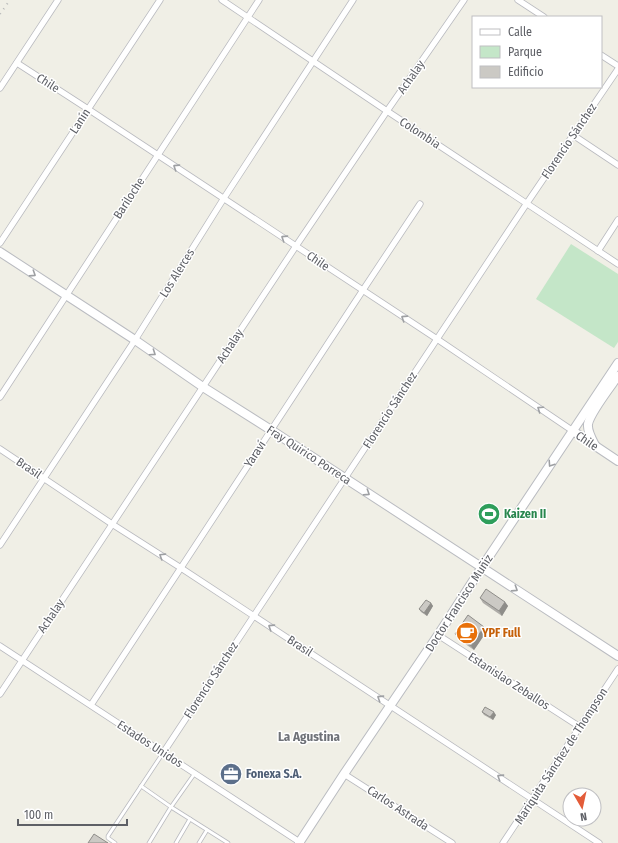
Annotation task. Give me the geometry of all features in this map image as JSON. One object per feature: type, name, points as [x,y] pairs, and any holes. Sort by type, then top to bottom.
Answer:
[{"type":"main road","name":"Fray Quirico Porreca","points":[[0,252],[203,387],[618,656]]},
{"type":"main road","name":"Doctor Francisco Muñiz","points":[[300,843],[344,774],[391,706],[618,363]]},
{"type":"main road","points":[[596,447],[590,436],[588,424],[593,413],[618,376]]},
{"type":"main road","name":"Chile","points":[[573,431],[618,461]]},
{"type":"street","points":[[0,88],[58,0]]},
{"type":"street","name":"Lanín","points":[[0,243],[160,0]]},
{"type":"street","name":"Colombia","points":[[222,0],[618,264]]},
{"type":"street","name":"Bariloche","points":[[0,397],[259,0]]},
{"type":"street","name":"Los Alerces","points":[[0,545],[353,0]]},
{"type":"street","name":"Achalay","points":[[0,694],[296,246],[464,0]]},
{"type":"street","points":[[518,0],[542,16]]},
{"type":"street","points":[[602,56],[618,68]]},
{"type":"street","name":"Chile","points":[[17,63],[224,198],[573,431]]},
{"type":"street","name":"Florencio Sánchez","points":[[163,753],[618,68]]},
{"type":"street","points":[[573,135],[618,165]]},
{"type":"street","name":"Yaraví","points":[[91,705],[362,290],[420,204]]},
{"type":"street","points":[[598,251],[618,220]]},
{"type":"street","name":"Brasil","points":[[0,449],[112,524],[600,843]]},
{"type":"street","name":"Estanislao Zeballos","points":[[438,635],[580,727]]},
{"type":"street","name":"Estados Unidos","points":[[0,646],[300,843]]},
{"type":"street","name":"Mariquita Sánchez de Thompson","points":[[504,843],[618,668]]},
{"type":"street","name":"Carlos Astrada","points":[[344,774],[452,843]]},
{"type":"lane","points":[[115,843],[108,838],[108,836],[163,753]]},
{"type":"lane","points":[[149,843],[171,807],[195,773]]},
{"type":"lane","points":[[141,786],[227,843]]},
{"type":"lane","points":[[176,843],[190,819]]},
{"type":"lane","points":[[199,843],[207,830]]},
{"type":"green space","points":[[571,244],[618,274],[618,342],[614,348],[536,299]]},
{"type":"building","points":[[486,589],[505,602],[499,611],[480,598]]},
{"type":"building","points":[[426,600],[431,603],[424,613],[419,609]]},
{"type":"building","points":[[468,615],[484,627],[471,646],[455,634]]},
{"type":"building","points":[[485,707],[494,712],[490,717],[482,712]]},
{"type":"building","points":[[94,834],[108,843],[88,843]]},
{"type":"railway","points":[[0,14],[10,0]]},
{"type":"place","name":"Kaizen II","points":[[489,514]]},
{"type":"place","name":"YPF Full","points":[[467,633]]},
{"type":"place","name":"Fonexa S.A.","points":[[231,774]]},
{"type":"district","name":"La Agustina","points":[[309,736]]}]
